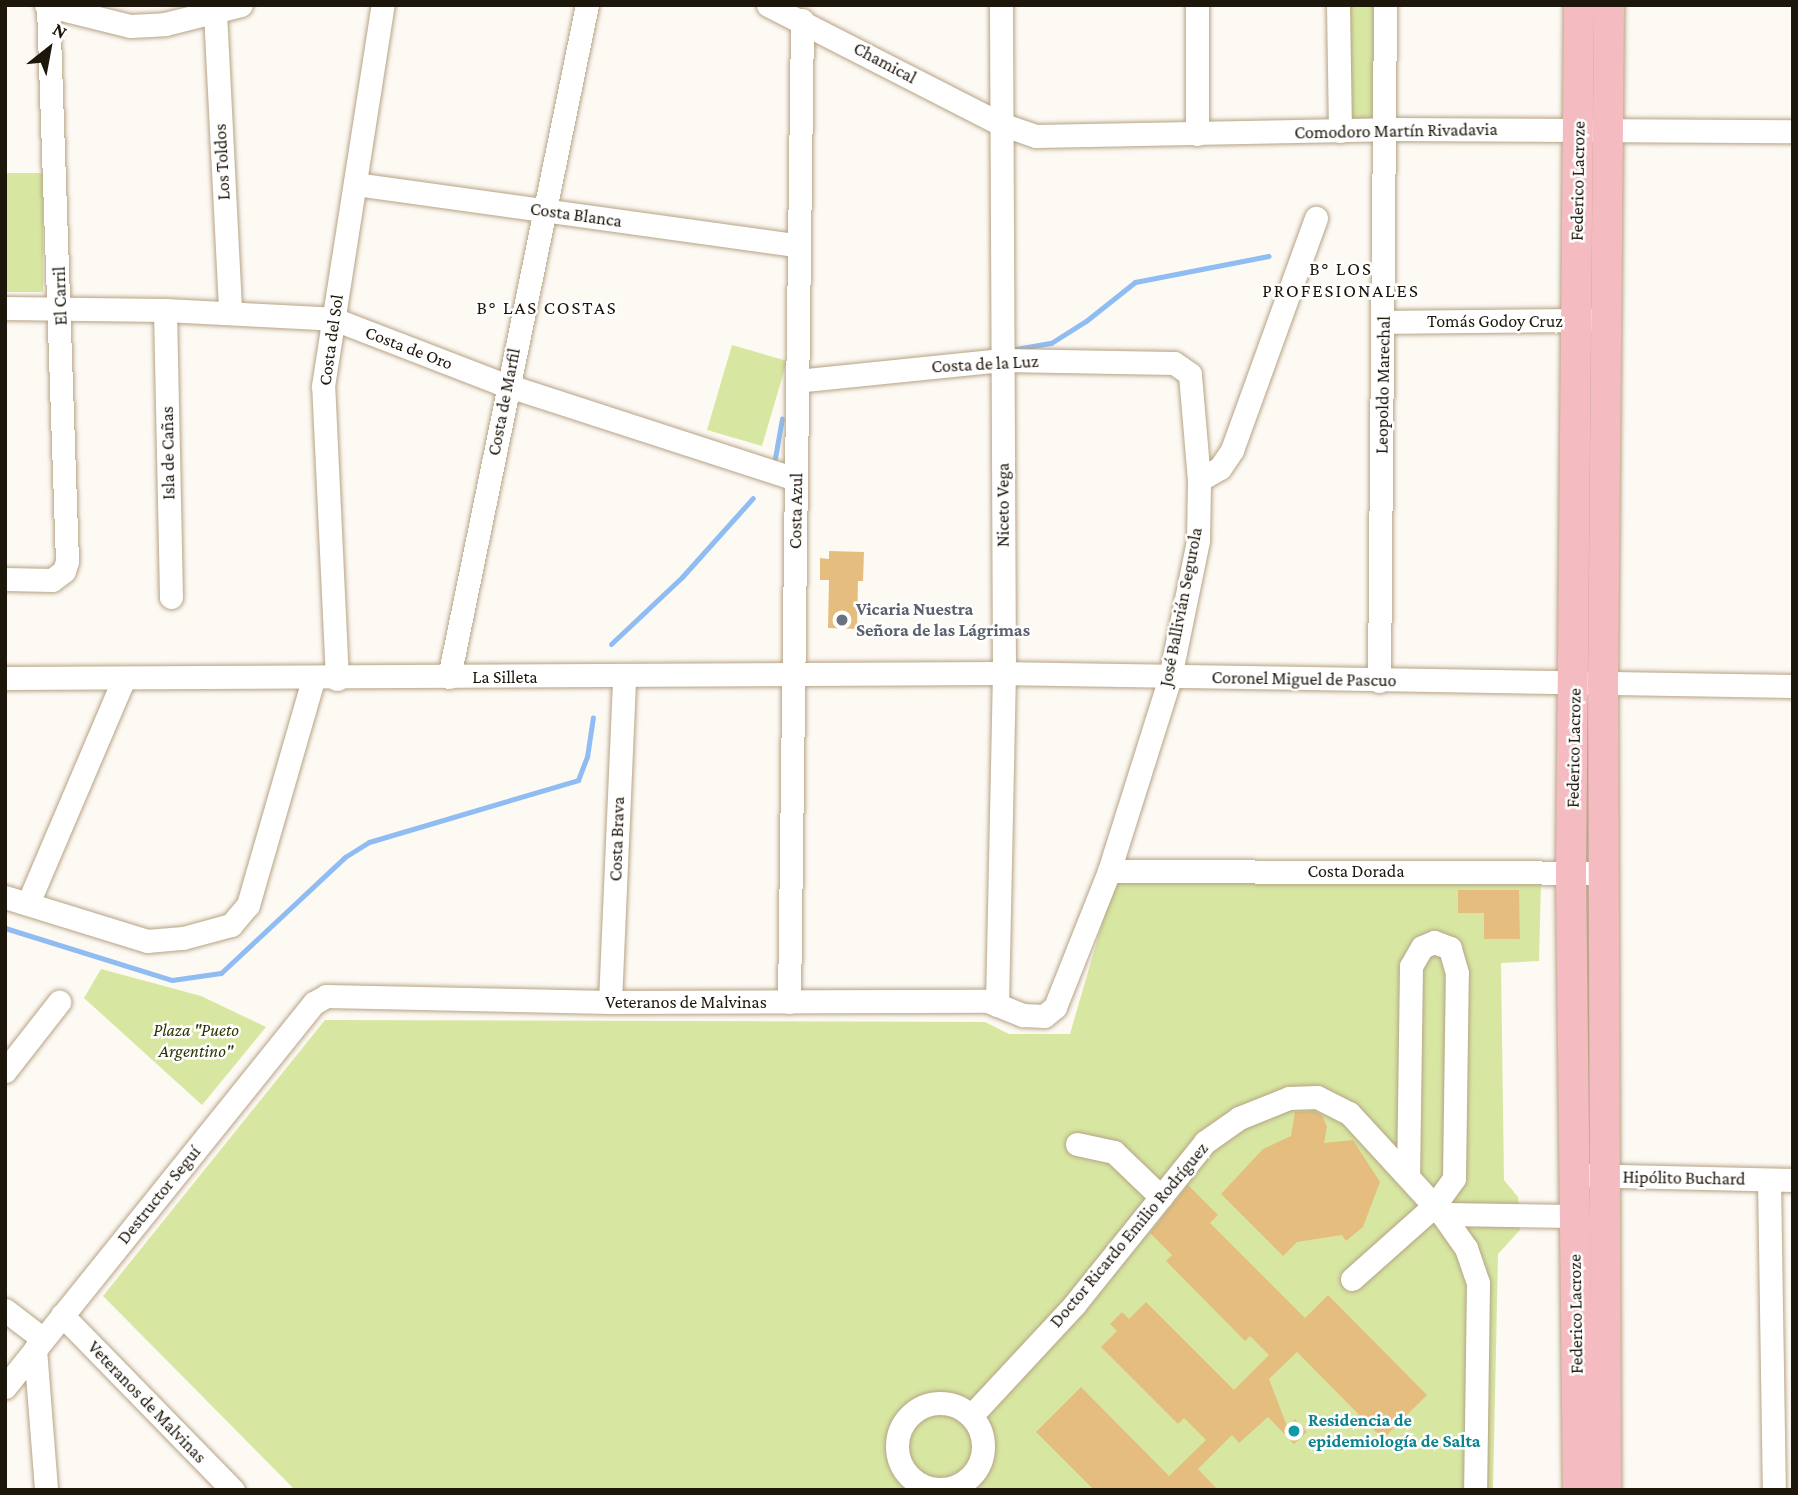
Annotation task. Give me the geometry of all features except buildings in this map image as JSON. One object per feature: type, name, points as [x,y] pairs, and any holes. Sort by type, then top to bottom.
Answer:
[{"type":"main road","name":"Federico Lacroze","points":[[1579,5],[1576,320],[1589,684],[1604,873],[1606,1490]]},
{"type":"main road","name":"Federico Lacroze","points":[[1578,1490],[1572,872],[1589,684],[1606,319],[1609,5]]},
{"type":"street","points":[[47,6],[130,26],[165,24],[241,5]]},
{"type":"street","name":"Costa del Sol","points":[[337,678],[323,414],[334,319],[383,5]]},
{"type":"street","name":"Costa de Marfil","points":[[449,677],[542,210],[587,5]]},
{"type":"street","name":"Chamical","points":[[768,5],[1002,124]]},
{"type":"street","name":"Niceto Vega","points":[[997,1004],[1004,673],[1001,5]]},
{"type":"street","points":[[1196,5],[1197,134]]},
{"type":"street","points":[[1338,5],[1340,131]]},
{"type":"street","name":"Leopoldo Marechal","points":[[1379,681],[1387,129],[1385,5]]},
{"type":"street","name":"El Carril","points":[[5,579],[52,580],[64,571],[67,561],[61,307],[47,6]]},
{"type":"street","name":"Los Toldos","points":[[215,12],[230,313]]},
{"type":"street","name":"Costa Azul","points":[[789,1002],[802,20]]},
{"type":"street","name":"Comodoro Martín Rivadavia","points":[[1002,124],[1035,136],[1387,129],[1793,131]]},
{"type":"street","name":"Costa Blanca","points":[[355,184],[797,245]]},
{"type":"street","points":[[1199,480],[1220,468],[1232,450],[1316,218]]},
{"type":"street","name":"Costa de Oro","points":[[5,308],[165,310],[334,319],[507,386],[796,479]]},
{"type":"street","name":"Isla de Cañas","points":[[165,310],[171,597]]},
{"type":"street","name":"Tomás Godoy Cruz","points":[[1384,321],[1606,319]]},
{"type":"street","name":"Costa de la Luz","points":[[797,381],[1002,360],[1174,363]]},
{"type":"street","name":"José Ballivián Segurola","points":[[1055,1007],[1109,871],[1170,677],[1198,540],[1199,480],[1190,374],[1174,363]]},
{"type":"street","name":"Coronel Miguel de Pascuo","points":[[1004,673],[1793,686]]},
{"type":"street","name":"La Silleta","points":[[5,678],[1004,673]]},
{"type":"street","name":"Costa Brava","points":[[610,1002],[624,676]]},
{"type":"street","points":[[5,897],[29,901],[117,934],[148,941],[183,938],[231,925],[248,905],[314,677]]},
{"type":"street","points":[[29,901],[124,678]]},
{"type":"street","name":"Costa Dorada","points":[[1109,871],[1604,873]]},
{"type":"street","points":[[1352,1279],[1438,1210],[1454,1178],[1457,973],[1450,947],[1434,942],[1422,947],[1411,966],[1408,1177]]},
{"type":"street","name":"Veteranos de Malvinas","points":[[314,1003],[326,996],[610,1002],[997,1004],[1023,1015],[1044,1016],[1055,1007]]},
{"type":"street","points":[[5,1071],[59,1003]]},
{"type":"street","name":"Destructor Seguí","points":[[5,1387],[314,1003]]},
{"type":"street","name":"Doctor Ricardo Emilio Rodríguez","points":[[971,1416],[1074,1305],[1205,1142],[1239,1118],[1289,1098],[1317,1097],[1349,1113],[1438,1210],[1466,1248],[1478,1283],[1475,1490]]},
{"type":"street","points":[[1077,1144],[1114,1153],[1161,1197]]},
{"type":"street","name":"Hipólito Buchard","points":[[1576,1175],[1793,1180]]},
{"type":"street","points":[[1769,1180],[1774,1490]]},
{"type":"street","points":[[1438,1210],[1575,1216]]},
{"type":"street","points":[[5,1310],[39,1344],[46,1490]]},
{"type":"street","name":"Veteranos de Malvinas","points":[[62,1315],[233,1490]]},
{"type":"street","points":[[945,1403],[971,1416],[983,1440],[976,1484],[944,1489],[930,1488],[906,1472],[897,1445],[906,1419],[924,1406],[945,1403]]},
{"type":"green space","points":[[1346,5],[1383,5],[1384,127],[1343,127]]},
{"type":"green space","points":[[5,173],[43,173],[43,292],[5,292]]},
{"type":"green space","points":[[732,345],[787,361],[762,446],[707,430]]},
{"type":"green space","points":[[1115,879],[1541,882],[1539,961],[1501,963],[1504,1180],[1518,1197],[1520,1230],[1498,1254],[1493,1490],[295,1490],[103,1296],[325,1020],[985,1022],[1009,1034],[1070,1034]]},
{"type":"green space","name":"Plaza \"Pueto Argentino\"","points":[[101,969],[201,996],[266,1027],[202,1105],[84,998]]},
{"type":"waterway","points":[[1016,349],[1051,343],[1086,321],[1135,282],[1269,256]]},
{"type":"waterway","points":[[775,458],[782,419]]},
{"type":"waterway","points":[[611,644],[682,577],[753,498]]},
{"type":"waterway","points":[[5,928],[172,980],[221,973],[345,857],[369,842],[578,780],[587,757],[593,717]]},
{"type":"place","name":"Vicaria Nuestra Señora de las Lágrimas","points":[[842,620]]},
{"type":"place","name":"Residencia de epidemiología de Salta","points":[[1294,1431]]},
{"type":"district","name":"B° LOS PROFESIONALES","points":[[1341,280]]},
{"type":"district","name":"B° LAS COSTAS","points":[[547,308]]}]
